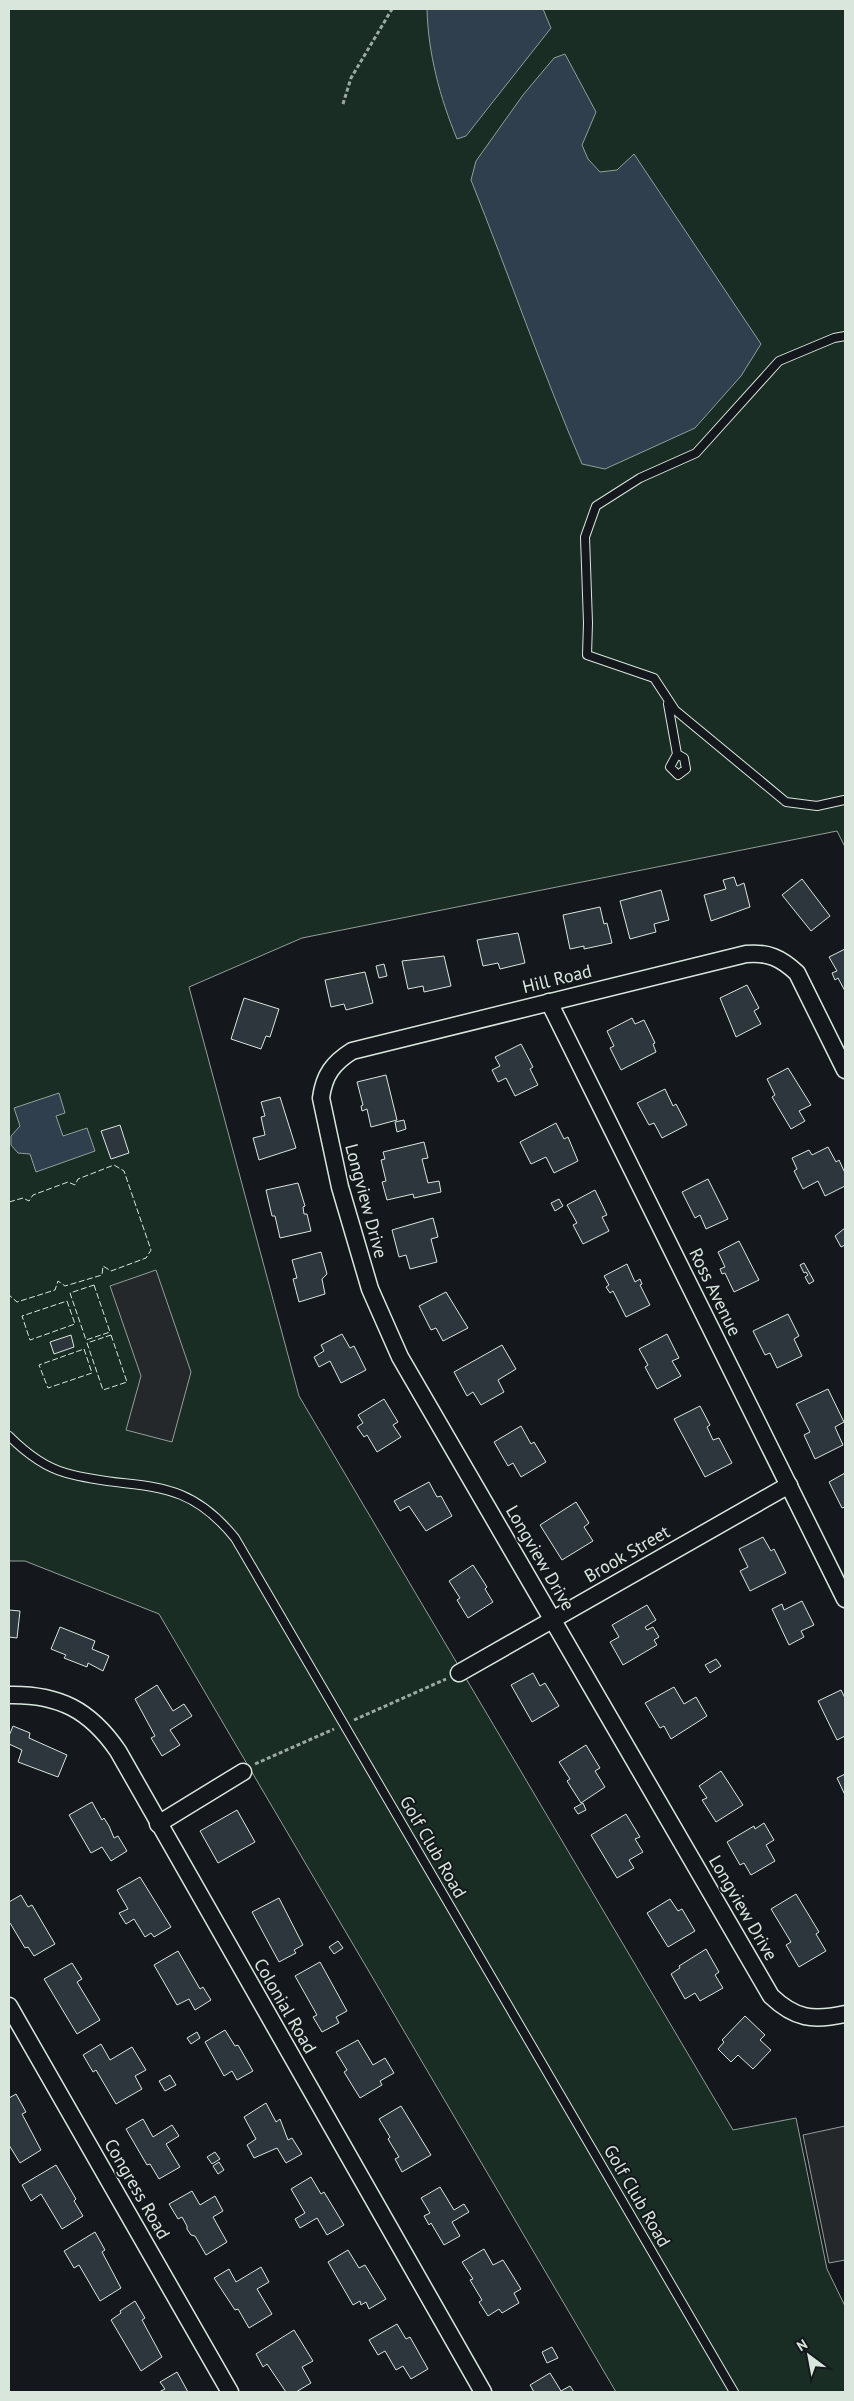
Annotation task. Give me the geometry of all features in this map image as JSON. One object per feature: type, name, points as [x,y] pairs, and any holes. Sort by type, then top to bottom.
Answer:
[{"type":"street","name":"Hill Road","points":[[352,1051],[746,954],[760,953],[772,955],[786,963],[796,973],[845,1070]]},
{"type":"street","name":"Ross Avenue","points":[[549,1002],[845,1600]]},
{"type":"street","name":"Longview Drive","points":[[352,1051],[338,1060],[328,1072],[322,1085],[321,1098],[340,1187],[370,1289],[400,1357],[771,1996],[783,2007],[799,2016],[815,2019],[845,2014]]},
{"type":"street","name":"Brook Street","points":[[459,1673],[789,1485]]},
{"type":"street","name":"Colonial Road","points":[[9,1695],[30,1694],[53,1699],[71,1706],[91,1719],[106,1734],[118,1751],[483,2392]]},
{"type":"street","points":[[158,1824],[243,1772]]},
{"type":"street","name":"Congress Road","points":[[9,2006],[230,2392]]},
{"type":"lane","points":[[844,800],[817,806],[786,802],[675,710],[654,678],[587,655],[588,623],[584,537],[596,506],[640,478],[696,453],[779,361],[834,338],[845,336]]},
{"type":"lane","points":[[668,700],[677,754]]},
{"type":"lane","name":"Golf Club Road","points":[[9,1436],[43,1463],[65,1473],[165,1488],[184,1495],[204,1506],[221,1520],[235,1538],[734,2392]]},
{"type":"path","points":[[343,104],[351,78],[392,9]]},
{"type":"green space","points":[[9,9],[845,9],[845,847],[837,831],[302,938],[189,987],[299,1396],[733,2130],[796,2118],[827,2269],[845,2306],[845,2392],[616,2392],[159,1614],[25,1561],[9,1561]]},
{"type":"shaded area","points":[[156,1270],[191,1372],[172,1442],[126,1430],[141,1376],[110,1286]]},
{"type":"shaded area","points":[[845,2126],[845,2260],[829,2263],[803,2135]]},
{"type":"water","points":[[427,9],[543,9],[551,28],[466,136],[457,139],[445,108],[432,59]]},
{"type":"water","points":[[565,54],[596,112],[582,145],[588,159],[600,172],[617,170],[634,154],[761,344],[741,376],[695,428],[605,469],[582,464],[553,394],[471,180],[476,161],[523,95],[554,58]]},
{"type":"water","points":[[59,1093],[65,1113],[56,1116],[63,1136],[87,1128],[95,1151],[36,1172],[30,1154],[18,1153],[11,1145],[11,1136],[20,1126],[14,1108]]},
{"type":"building","points":[[734,877],[737,886],[744,883],[750,907],[711,921],[704,895],[726,889],[723,880]]},
{"type":"building","points":[[802,879],[830,916],[811,931],[782,895]]},
{"type":"building","points":[[661,890],[669,920],[654,924],[656,932],[630,939],[620,901]]},
{"type":"building","points":[[600,907],[604,924],[607,923],[612,943],[584,949],[584,946],[570,949],[563,915]]},
{"type":"building","points":[[518,933],[525,963],[500,969],[498,963],[483,966],[477,940]]},
{"type":"building","points":[[845,949],[845,991],[838,978],[835,980],[832,973],[837,971],[829,957]]},
{"type":"building","points":[[444,956],[451,986],[424,992],[423,986],[408,989],[402,961]]},
{"type":"building","points":[[384,964],[387,976],[379,978],[376,966]]},
{"type":"building","points":[[365,972],[373,1003],[346,1010],[344,1004],[331,1007],[325,980]]},
{"type":"building","points":[[747,985],[759,1008],[754,1011],[761,1024],[736,1037],[720,998]]},
{"type":"building","points":[[244,998],[279,1009],[270,1037],[266,1036],[261,1049],[231,1039]]},
{"type":"building","points":[[632,1018],[635,1024],[644,1020],[655,1043],[653,1044],[656,1052],[621,1070],[610,1048],[614,1046],[607,1031]]},
{"type":"building","points":[[521,1044],[533,1067],[530,1069],[538,1085],[515,1096],[506,1078],[498,1082],[492,1070],[500,1066],[495,1057]]},
{"type":"building","points":[[788,1068],[811,1105],[799,1111],[805,1121],[791,1129],[772,1097],[775,1095],[767,1079]]},
{"type":"building","points":[[386,1075],[397,1120],[371,1127],[367,1109],[362,1111],[361,1106],[363,1105],[357,1082]]},
{"type":"building","points":[[665,1089],[673,1106],[676,1104],[687,1125],[662,1138],[654,1123],[649,1125],[637,1103]]},
{"type":"building","points":[[280,1097],[296,1148],[259,1160],[253,1138],[265,1135],[261,1117],[265,1116],[261,1102]]},
{"type":"building","points":[[404,1120],[406,1129],[397,1132],[395,1122]]},
{"type":"building","points":[[556,1123],[564,1139],[568,1137],[578,1161],[554,1173],[546,1157],[531,1164],[520,1142]]},
{"type":"building","points":[[120,1125],[129,1153],[111,1159],[101,1131]]},
{"type":"building","points":[[424,1142],[428,1158],[422,1159],[428,1183],[439,1181],[441,1192],[414,1198],[413,1194],[387,1200],[382,1182],[386,1181],[381,1160],[385,1159],[383,1152]]},
{"type":"building","points":[[828,1147],[836,1162],[839,1160],[845,1173],[845,1186],[825,1196],[818,1181],[803,1189],[794,1171],[797,1169],[792,1158],[809,1150],[812,1155]]},
{"type":"building","points":[[708,1179],[728,1219],[706,1229],[700,1215],[695,1218],[682,1192]]},
{"type":"building","points":[[298,1183],[305,1206],[303,1207],[304,1214],[307,1214],[311,1231],[280,1238],[275,1216],[272,1216],[266,1190]]},
{"type":"building","points":[[595,1190],[607,1215],[602,1217],[609,1231],[583,1244],[573,1225],[577,1223],[567,1205]]},
{"type":"building","points":[[559,1199],[563,1206],[555,1211],[551,1203]]},
{"type":"building","points":[[433,1218],[438,1237],[431,1239],[437,1262],[410,1269],[406,1255],[399,1257],[392,1230]]},
{"type":"building","points":[[845,1228],[845,1245],[841,1247],[835,1236]]},
{"type":"building","points":[[739,1241],[759,1280],[734,1292],[725,1273],[722,1274],[720,1269],[725,1267],[718,1252]]},
{"type":"building","points":[[321,1252],[327,1274],[322,1279],[325,1294],[299,1302],[293,1279],[297,1278],[292,1260]]},
{"type":"building","points":[[804,1263],[814,1281],[809,1284],[805,1277],[808,1275],[806,1272],[804,1273],[800,1265]]},
{"type":"building","points":[[627,1264],[635,1282],[640,1279],[642,1284],[640,1285],[650,1305],[626,1317],[613,1291],[610,1293],[606,1287],[609,1285],[604,1276]]},
{"type":"building","points":[[446,1292],[468,1328],[443,1341],[436,1328],[431,1330],[419,1306]]},
{"type":"building","points":[[788,1314],[799,1336],[794,1339],[802,1356],[777,1368],[770,1353],[765,1355],[753,1331]]},
{"type":"building","points":[[342,1334],[350,1348],[354,1346],[366,1370],[341,1383],[330,1361],[319,1367],[314,1357],[324,1351],[321,1345]]},
{"type":"building","points":[[667,1334],[679,1358],[672,1361],[681,1376],[657,1389],[645,1367],[648,1365],[639,1349]]},
{"type":"building","points":[[71,1335],[74,1347],[54,1354],[50,1342]]},
{"type":"building","points":[[502,1345],[516,1369],[498,1380],[504,1392],[481,1405],[473,1392],[467,1396],[454,1372]]},
{"type":"building","points":[[828,1389],[844,1422],[835,1427],[843,1445],[815,1459],[804,1435],[810,1432],[796,1404]]},
{"type":"building","points":[[384,1399],[398,1422],[393,1425],[401,1437],[377,1452],[367,1435],[364,1437],[357,1427],[363,1423],[358,1415]]},
{"type":"building","points":[[700,1406],[710,1425],[707,1427],[713,1440],[719,1438],[732,1463],[705,1477],[674,1419]]},
{"type":"building","points":[[521,1426],[531,1444],[534,1442],[546,1462],[521,1477],[513,1463],[508,1466],[494,1442]]},
{"type":"building","points":[[845,1473],[845,1507],[842,1508],[829,1482]]},
{"type":"building","points":[[429,1482],[437,1497],[441,1496],[452,1516],[426,1531],[409,1506],[400,1511],[394,1501]]},
{"type":"building","points":[[576,1502],[589,1523],[584,1527],[593,1541],[562,1560],[540,1525]]},
{"type":"building","points":[[763,1537],[771,1551],[774,1549],[786,1573],[750,1591],[740,1571],[748,1567],[739,1549]]},
{"type":"building","points":[[473,1565],[487,1587],[485,1589],[493,1602],[468,1618],[457,1600],[460,1598],[449,1581]]},
{"type":"building","points":[[802,1601],[814,1625],[801,1631],[804,1637],[789,1645],[772,1609],[782,1604],[784,1610]]},
{"type":"building","points":[[647,1605],[656,1620],[645,1627],[647,1630],[653,1627],[659,1637],[654,1640],[657,1645],[623,1665],[610,1642],[619,1637],[612,1625]]},
{"type":"building","points":[[9,1610],[20,1611],[17,1638],[9,1637]]},
{"type":"building","points":[[60,1627],[95,1641],[92,1649],[109,1656],[103,1671],[88,1663],[87,1667],[64,1658],[66,1655],[51,1649]]},
{"type":"building","points":[[716,1659],[721,1666],[710,1673],[705,1665]]},
{"type":"building","points":[[533,1673],[540,1686],[545,1683],[559,1706],[532,1722],[511,1685]]},
{"type":"building","points":[[157,1685],[173,1711],[184,1704],[192,1716],[170,1730],[180,1745],[162,1756],[151,1738],[155,1736],[135,1699]]},
{"type":"building","points":[[674,1687],[684,1704],[696,1697],[707,1716],[671,1739],[664,1726],[660,1728],[645,1703]]},
{"type":"building","points":[[841,1690],[845,1698],[845,1736],[837,1740],[818,1701]]},
{"type":"building","points":[[13,1726],[30,1733],[29,1738],[67,1755],[58,1777],[18,1762],[22,1750],[9,1744],[9,1736]]},
{"type":"building","points":[[586,1745],[600,1768],[595,1771],[605,1787],[581,1803],[567,1781],[570,1779],[559,1762]]},
{"type":"building","points":[[721,1771],[743,1805],[716,1822],[702,1800],[707,1798],[699,1786]]},
{"type":"building","points":[[845,1774],[845,1795],[837,1778]]},
{"type":"building","points":[[92,1802],[102,1820],[104,1818],[109,1826],[114,1838],[118,1836],[127,1851],[111,1861],[102,1847],[91,1853],[69,1815]]},
{"type":"building","points":[[583,1803],[586,1810],[578,1814],[574,1808]]},
{"type":"building","points":[[237,1810],[255,1842],[218,1863],[200,1831]]},
{"type":"building","points":[[626,1814],[640,1837],[635,1839],[643,1852],[629,1860],[634,1868],[617,1878],[591,1835]]},
{"type":"building","points":[[764,1823],[774,1840],[766,1845],[775,1861],[751,1875],[744,1863],[740,1865],[727,1842],[754,1826],[755,1829]]},
{"type":"building","points":[[140,1877],[171,1927],[154,1937],[151,1933],[145,1937],[134,1919],[126,1924],[119,1913],[128,1909],[117,1890]]},
{"type":"building","points":[[796,1894],[819,1932],[816,1934],[826,1951],[799,1967],[786,1945],[791,1942],[771,1909]]},
{"type":"building","points":[[21,1895],[28,1907],[32,1905],[55,1944],[34,1956],[28,1947],[25,1948],[9,1924],[9,1902]]},
{"type":"building","points":[[279,1898],[303,1945],[294,1950],[296,1953],[279,1962],[252,1912]]},
{"type":"building","points":[[670,1899],[678,1911],[682,1909],[695,1931],[668,1947],[647,1913]]},
{"type":"building","points":[[338,1941],[343,1948],[334,1954],[329,1947]]},
{"type":"building","points":[[706,1949],[719,1972],[715,1975],[723,1988],[700,2001],[695,1993],[685,1999],[671,1974],[680,1968],[679,1966]]},
{"type":"building","points":[[178,1951],[200,1989],[203,1987],[211,2000],[195,2010],[189,1999],[177,2005],[154,1965]]},
{"type":"building","points":[[320,1962],[347,2011],[336,2017],[339,2023],[322,2032],[313,2017],[317,2015],[295,1976]]},
{"type":"building","points":[[72,1963],[82,1979],[77,1982],[100,2020],[77,2034],[44,1979]]},
{"type":"building","points":[[745,2016],[765,2035],[760,2040],[771,2050],[753,2069],[738,2055],[731,2062],[718,2049],[724,2042],[722,2040]]},
{"type":"building","points":[[225,2030],[235,2046],[238,2045],[253,2071],[237,2080],[232,2071],[224,2076],[205,2042]]},
{"type":"building","points":[[197,2032],[200,2038],[191,2044],[187,2038]]},
{"type":"building","points":[[358,2040],[373,2065],[385,2058],[394,2073],[380,2081],[382,2085],[360,2098],[344,2072],[347,2070],[336,2052]]},
{"type":"building","points":[[101,2044],[110,2060],[132,2047],[146,2070],[135,2076],[142,2089],[116,2104],[96,2070],[93,2072],[83,2055]]},
{"type":"building","points":[[170,2075],[176,2085],[165,2091],[159,2081]]},
{"type":"building","points":[[16,2094],[26,2112],[22,2114],[41,2150],[20,2163],[9,2145],[9,2098]]},
{"type":"building","points":[[266,2103],[276,2122],[280,2119],[288,2140],[292,2138],[302,2154],[286,2163],[277,2148],[254,2158],[247,2145],[256,2139],[244,2117]]},
{"type":"building","points":[[401,2106],[431,2155],[402,2172],[395,2159],[399,2157],[379,2119]]},
{"type":"building","points":[[143,2119],[153,2137],[172,2125],[179,2136],[166,2144],[180,2167],[159,2179],[150,2164],[147,2165],[126,2129]]},
{"type":"building","points":[[215,2152],[220,2159],[212,2164],[207,2157]]},
{"type":"building","points":[[219,2162],[224,2170],[218,2174],[213,2166]]},
{"type":"building","points":[[56,2165],[76,2199],[74,2201],[83,2216],[62,2229],[41,2194],[31,2201],[22,2185]]},
{"type":"building","points":[[311,2177],[321,2194],[324,2192],[344,2225],[327,2235],[317,2218],[300,2228],[295,2219],[305,2213],[291,2189]]},
{"type":"building","points":[[440,2187],[454,2210],[464,2204],[469,2212],[452,2222],[460,2236],[444,2245],[431,2223],[429,2225],[424,2216],[430,2213],[421,2198]]},
{"type":"building","points":[[192,2191],[200,2205],[215,2196],[223,2211],[213,2217],[227,2242],[206,2255],[195,2236],[191,2235],[187,2229],[182,2217],[178,2219],[169,2204]]},
{"type":"building","points":[[95,2232],[105,2250],[102,2252],[121,2288],[100,2301],[79,2265],[74,2268],[64,2251]]},
{"type":"building","points":[[484,2249],[493,2265],[503,2260],[521,2289],[514,2293],[519,2303],[502,2313],[499,2309],[488,2316],[479,2302],[482,2300],[470,2280],[473,2279],[462,2262]]},
{"type":"building","points":[[348,2250],[359,2268],[365,2265],[386,2299],[369,2309],[366,2302],[361,2305],[360,2301],[353,2305],[328,2262]]},
{"type":"building","points":[[261,2267],[269,2282],[257,2289],[272,2314],[249,2328],[238,2309],[235,2310],[214,2278],[229,2269],[236,2282]]},
{"type":"building","points":[[135,2301],[145,2318],[142,2320],[162,2357],[141,2371],[111,2320]]},
{"type":"building","points":[[397,2324],[406,2339],[410,2337],[428,2369],[411,2379],[403,2366],[396,2370],[385,2351],[378,2355],[369,2340]]},
{"type":"building","points":[[294,2330],[313,2361],[302,2367],[311,2383],[296,2392],[286,2392],[267,2364],[263,2367],[256,2354]]},
{"type":"building","points":[[552,2347],[558,2358],[547,2363],[542,2352]]},
{"type":"building","points":[[177,2372],[188,2392],[159,2392],[165,2389],[160,2382]]},
{"type":"building","points":[[550,2373],[561,2391],[570,2386],[574,2392],[534,2392],[530,2385]]},
{"type":"fence","points":[[9,1202],[23,1198],[29,1201],[33,1195],[68,1182],[75,1185],[78,1179],[114,1165],[124,1171],[151,1250],[146,1258],[111,1271],[103,1266],[102,1275],[65,1286],[58,1281],[55,1290],[17,1302],[9,1295]]},
{"type":"fence","points":[[94,1285],[110,1332],[86,1340],[70,1293],[94,1285]]},
{"type":"fence","points":[[67,1301],[75,1324],[30,1340],[22,1316],[67,1301]]},
{"type":"fence","points":[[111,1335],[127,1382],[103,1390],[87,1343],[111,1335]]},
{"type":"fence","points":[[84,1349],[92,1373],[48,1388],[39,1365],[84,1349]]}]
